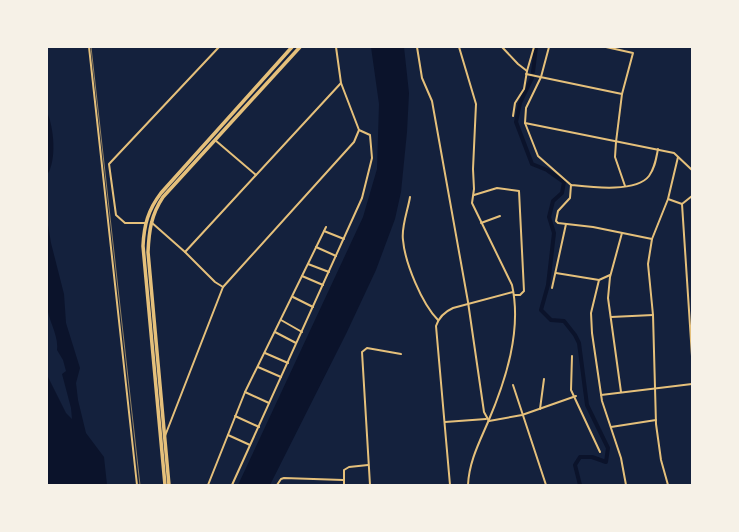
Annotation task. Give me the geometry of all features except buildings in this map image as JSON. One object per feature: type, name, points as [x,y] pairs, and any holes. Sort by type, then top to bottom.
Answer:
[{"type":"main road","points":[[165,485],[143,246],[145,224],[151,207],[161,193],[292,47]]},
{"type":"main road","points":[[169,485],[149,258],[151,222],[156,209],[164,198],[300,47]]},
{"type":"main road","points":[[240,105],[244,108]]},
{"type":"street","points":[[89,47],[137,485]]},
{"type":"street","points":[[145,224],[124,223],[116,215],[109,164],[219,47]]},
{"type":"street","points":[[165,437],[222,287],[354,142],[359,130],[341,83],[336,47]]},
{"type":"street","points":[[417,47],[422,78],[432,101],[468,302],[486,419]]},
{"type":"street","points":[[459,47],[476,104],[474,195],[472,203],[506,270],[514,295],[515,326],[512,348],[489,421],[471,462],[468,485]]},
{"type":"street","points":[[502,47],[526,72],[541,77],[622,94]]},
{"type":"street","points":[[513,116],[516,103],[524,89],[526,72],[534,47]]},
{"type":"street","points":[[549,47],[541,77],[528,104],[525,115],[525,123],[538,156],[571,186],[625,186],[643,182],[649,177],[653,170],[658,150]]},
{"type":"street","points":[[606,47],[632,52],[633,54],[622,94],[615,157],[625,186]]},
{"type":"street","points":[[186,252],[341,83]]},
{"type":"street","points":[[525,123],[674,153],[692,170]]},
{"type":"street","points":[[232,485],[362,198],[372,158],[370,135],[359,130]]},
{"type":"street","points":[[215,140],[256,175]]},
{"type":"street","points":[[668,485],[661,460],[656,420],[653,315],[648,264],[652,239],[668,199],[678,157]]},
{"type":"street","points":[[571,186],[570,198],[558,211],[556,221],[558,224],[566,224],[652,239]]},
{"type":"street","points":[[474,195],[497,188],[519,191],[524,291],[520,295],[514,295]]},
{"type":"street","points":[[682,204],[692,196]]},
{"type":"street","points":[[410,197],[402,239],[408,264],[426,303],[438,320]]},
{"type":"street","points":[[668,199],[682,204]]},
{"type":"street","points":[[682,204],[692,356]]},
{"type":"street","points":[[481,223],[500,216]]},
{"type":"street","points":[[151,222],[186,252],[215,282],[222,287]]},
{"type":"street","points":[[552,288],[566,224]]},
{"type":"street","points":[[208,485],[245,392],[326,227]]},
{"type":"street","points":[[324,231],[344,240]]},
{"type":"street","points":[[621,392],[608,298],[610,275],[622,233]]},
{"type":"street","points":[[316,247],[336,256]]},
{"type":"street","points":[[308,264],[329,272]]},
{"type":"street","points":[[556,273],[599,280],[610,275]]},
{"type":"street","points":[[302,276],[323,285]]},
{"type":"street","points":[[599,280],[591,313],[601,394],[621,458],[626,485]]},
{"type":"street","points":[[450,485],[436,326],[438,320],[447,310],[468,302],[513,292]]},
{"type":"street","points":[[292,297],[313,307]]},
{"type":"street","points":[[611,317],[653,315]]},
{"type":"street","points":[[281,320],[302,332]]},
{"type":"street","points":[[275,332],[296,343]]},
{"type":"street","points":[[370,485],[362,352],[367,348],[401,354]]},
{"type":"street","points":[[264,353],[288,363]]},
{"type":"street","points":[[572,356],[571,390],[576,396],[600,452]]},
{"type":"street","points":[[258,367],[281,377]]},
{"type":"street","points":[[540,409],[544,379]]},
{"type":"street","points":[[601,394],[692,384]]},
{"type":"street","points":[[513,385],[546,485]]},
{"type":"street","points":[[245,392],[270,403]]},
{"type":"street","points":[[445,422],[486,419],[489,421],[522,415],[576,396]]},
{"type":"street","points":[[235,416],[259,427]]},
{"type":"street","points":[[611,427],[656,420]]},
{"type":"street","points":[[228,434],[250,445]]},
{"type":"street","points":[[344,485],[344,470],[349,467],[368,465]]},
{"type":"street","points":[[277,485],[281,479],[344,480]]},
{"type":"water","points":[[371,47],[404,47],[409,93],[407,132],[401,192],[395,219],[376,270],[346,334],[270,485],[238,485],[363,217],[377,169],[379,104]]},
{"type":"water","points":[[47,112],[53,135],[53,153],[50,169],[47,175]]},
{"type":"water","points":[[47,219],[51,243],[64,294],[66,323],[80,368],[76,383],[78,400],[86,433],[104,457],[107,485],[47,485],[47,375],[66,413],[72,419],[71,408],[62,374],[66,371],[63,360],[57,350],[55,333],[49,317],[47,305]]},
{"type":"waterway","points":[[533,72],[536,47]]},
{"type":"waterway","points":[[532,78],[520,103],[516,122],[532,164],[547,170],[564,182],[562,193],[553,201],[549,217],[554,233],[548,285],[541,310],[551,320],[564,321],[575,335],[579,343],[587,405],[608,448],[606,462],[592,457],[580,457],[575,465],[580,485]]},
{"type":"railway","points":[[91,47],[140,485]]}]
